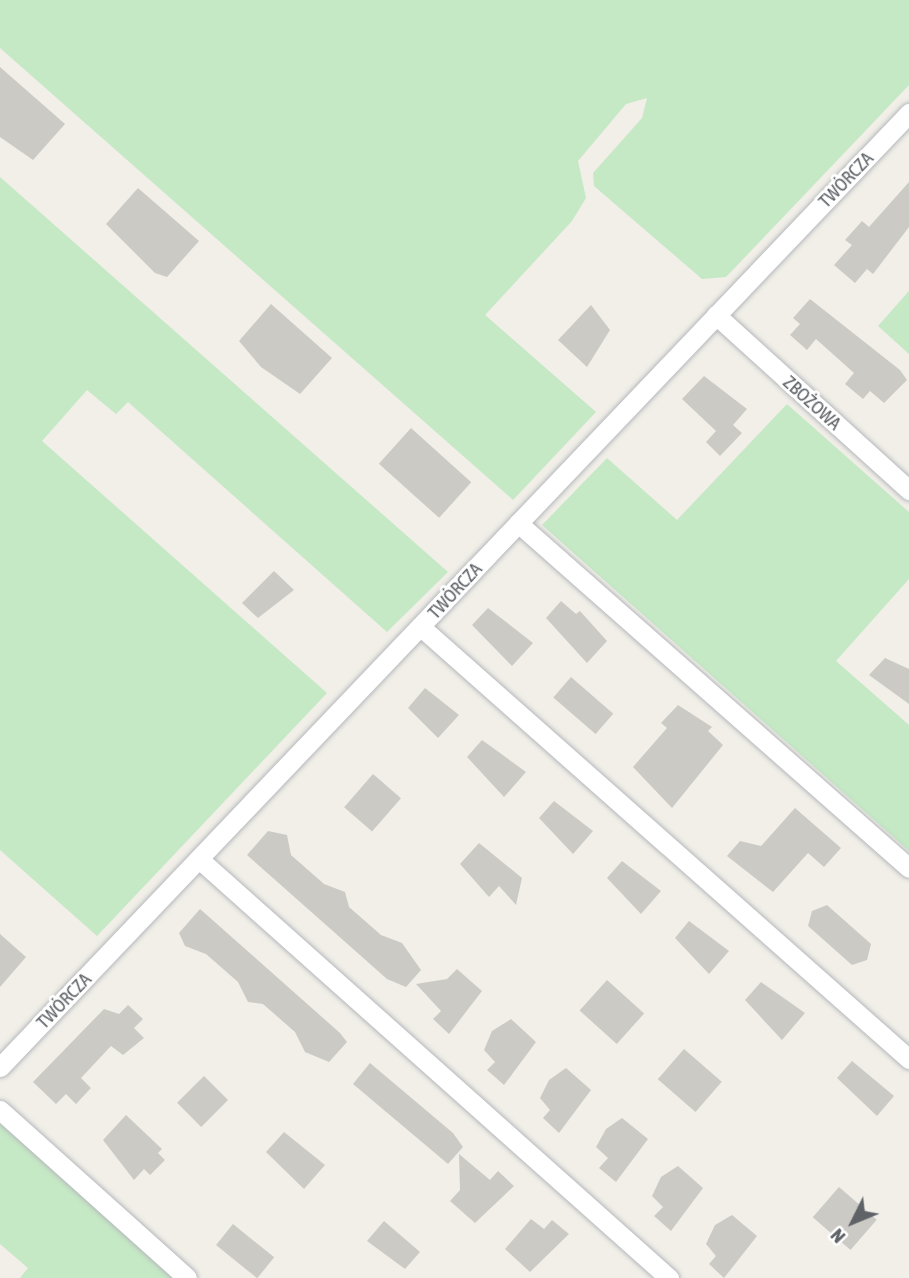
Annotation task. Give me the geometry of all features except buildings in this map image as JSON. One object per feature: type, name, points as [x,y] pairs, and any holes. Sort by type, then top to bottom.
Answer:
[{"type":"street","name":"TWÓRCZA","points":[[0,1067],[909,113]]},
{"type":"street","name":"ZBOŻOWA","points":[[716,315],[909,491]]},
{"type":"street","points":[[518,523],[909,868]]},
{"type":"street","points":[[421,627],[909,1059]]},
{"type":"street","points":[[199,859],[669,1278]]},
{"type":"street","points":[[0,1110],[187,1278]]},
{"type":"green space","points":[[0,0],[909,0],[909,85],[726,277],[702,279],[594,186],[593,173],[642,118],[647,98],[626,104],[578,161],[586,198],[572,221],[485,315],[596,412],[513,500],[0,48]]},
{"type":"green space","points":[[0,177],[448,572],[387,632],[128,402],[116,414],[87,390],[42,441],[327,693],[97,936],[0,850]]},
{"type":"green space","points":[[909,291],[909,354],[878,326]]},
{"type":"green space","points":[[787,404],[909,512],[909,579],[836,661],[909,725],[909,851],[542,525],[607,458],[677,520]]},
{"type":"green space","points":[[0,1124],[175,1278],[20,1278],[28,1268],[0,1244]]}]
